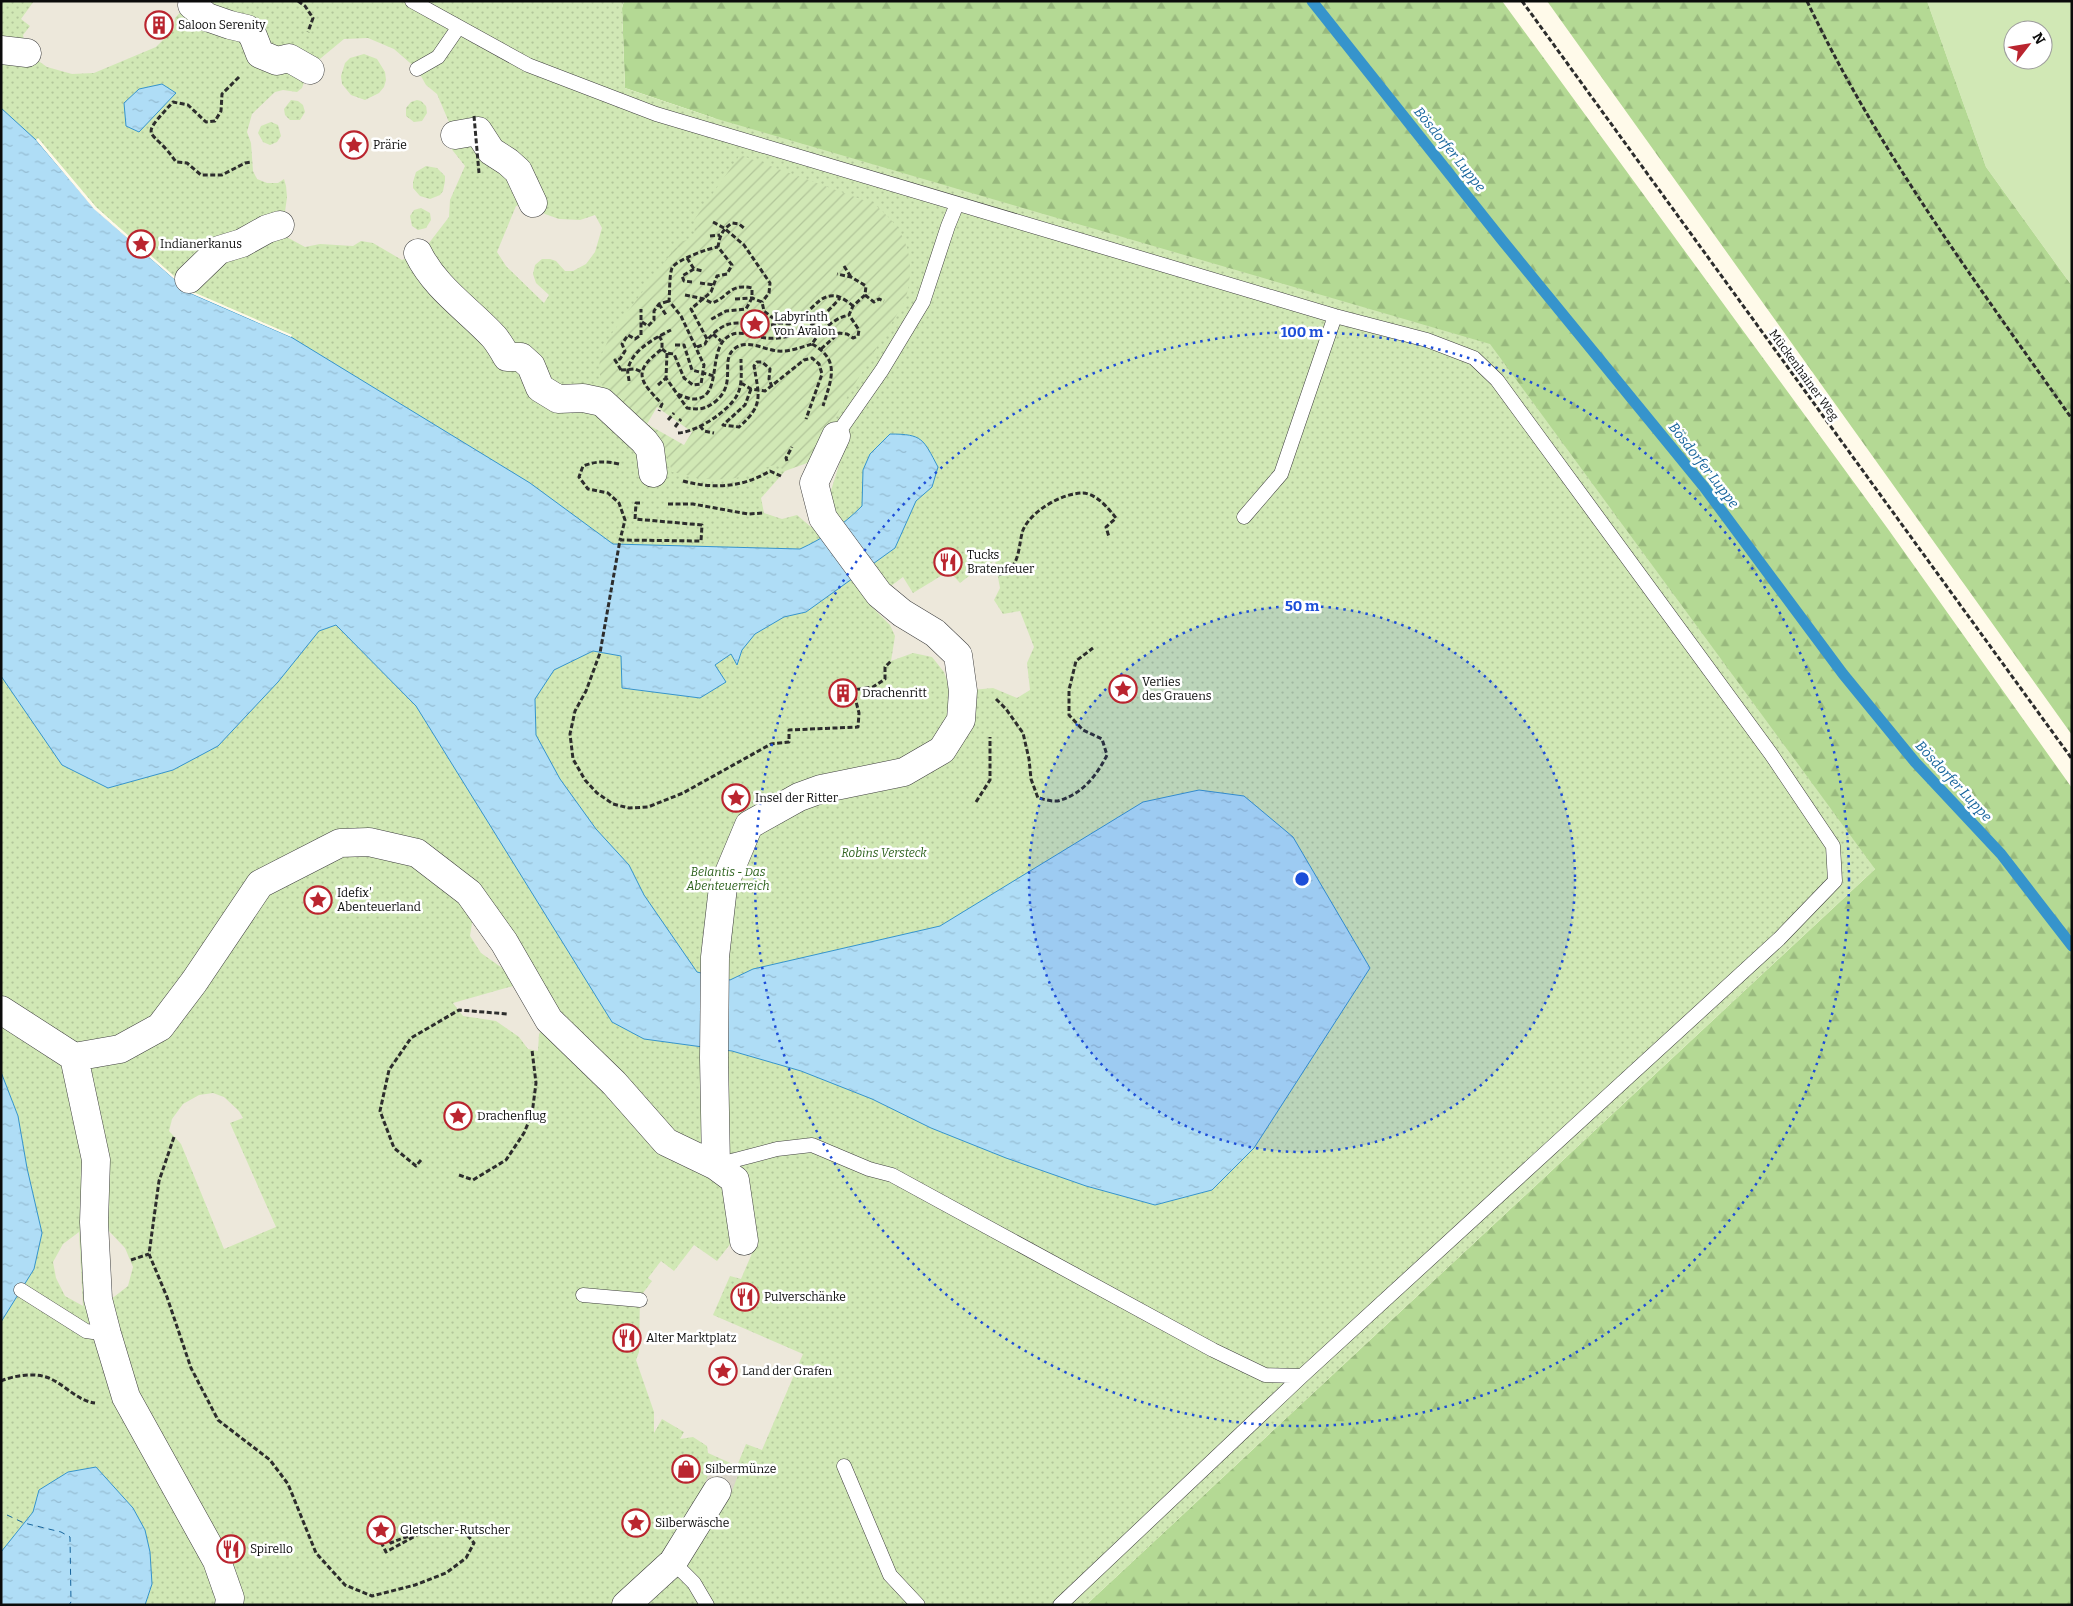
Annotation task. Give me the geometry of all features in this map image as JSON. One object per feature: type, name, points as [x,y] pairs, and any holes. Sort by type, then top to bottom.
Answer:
[{"type":"street","points":[[192,5],[207,17],[230,26],[247,29],[253,36],[260,54],[278,61],[289,58],[310,70]]},
{"type":"street","points":[[464,125],[478,131],[490,151],[508,162],[518,171],[532,203]]},
{"type":"street","points":[[189,279],[219,250],[242,243],[267,229],[280,225]]},
{"type":"street","points":[[418,253],[425,267],[456,303],[495,338],[507,357],[521,357],[531,366],[540,388],[558,399],[583,398],[602,402],[637,434],[650,449],[653,473]]},
{"type":"street","points":[[716,1166],[715,957],[723,887],[749,825],[799,797],[821,789],[904,772],[942,750],[961,720],[963,692],[958,656],[935,633],[902,613],[879,594],[823,518],[814,483],[836,436]]},
{"type":"street","points":[[1,1010],[74,1057],[120,1049],[160,1027],[194,982],[260,884],[340,843],[369,842],[417,853],[470,893],[504,942],[549,1020],[614,1083],[666,1142],[716,1166],[735,1180],[744,1241]]},
{"type":"street","points":[[74,1057],[96,1160],[94,1222],[98,1299],[107,1334],[126,1397],[217,1561],[230,1598],[229,1605]]},
{"type":"street","points":[[626,1605],[674,1562],[717,1491]]},
{"type":"lane","points":[[412,1],[528,66],[656,114],[1335,316],[1427,340],[1474,358],[1496,380],[1771,754],[1834,846],[1835,881],[1779,939],[1302,1376],[1060,1605]]},
{"type":"lane","points":[[418,68],[438,57],[458,28]]},
{"type":"lane","points":[[836,436],[882,370],[923,302],[957,204]]},
{"type":"lane","points":[[1244,517],[1281,474],[1335,316]]},
{"type":"lane","points":[[716,1166],[777,1149],[812,1145],[869,1169],[892,1175],[1213,1350],[1265,1375],[1302,1376]]},
{"type":"lane","points":[[21,1290],[86,1331],[107,1334]]},
{"type":"lane","points":[[583,1295],[640,1300]]},
{"type":"lane","points":[[844,1466],[890,1575],[918,1605]]},
{"type":"lane","points":[[674,1562],[694,1583],[707,1605]]},
{"type":"path","name":"Mückenhainer Weg","points":[[1522,1],[2072,759]]},
{"type":"path","points":[[1807,1],[1833,58],[1920,203],[2072,419]]},
{"type":"path","points":[[222,94],[221,111],[215,121],[206,122],[188,105],[173,102],[151,126],[150,132],[153,138],[168,151],[176,162],[187,163],[201,175],[222,175],[245,163],[252,162]]},
{"type":"path","points":[[464,125],[479,173]]},
{"type":"path","points":[[713,222],[724,228],[744,245],[770,283],[769,293],[762,302]]},
{"type":"path","points":[[708,339],[691,309],[704,299],[715,285],[718,276],[727,274],[732,265],[718,247],[720,235],[724,228],[732,223],[740,224],[744,228]]},
{"type":"path","points":[[710,236],[720,235]]},
{"type":"path","points":[[662,349],[667,353],[674,354],[684,378],[694,385],[701,384],[704,365],[681,316],[669,301],[672,268],[687,258],[718,247]]},
{"type":"path","points":[[687,258],[694,270]]},
{"type":"path","points":[[844,266],[851,277]]},
{"type":"path","points":[[692,282],[684,281],[682,276],[694,270],[703,271]]},
{"type":"path","points":[[836,274],[851,277],[866,286],[865,295],[853,306],[849,315]]},
{"type":"path","points":[[700,282],[715,285]]},
{"type":"path","points":[[686,295],[712,303],[720,300],[729,290],[745,286],[752,288],[752,298],[746,309],[726,311],[710,320]]},
{"type":"path","points":[[762,302],[764,311],[779,322],[789,324],[800,318],[827,296],[835,295],[853,306]]},
{"type":"path","points":[[865,295],[874,302],[879,299],[884,301]]},
{"type":"path","points":[[735,299],[752,298],[762,302]]},
{"type":"path","points":[[678,394],[693,400],[704,396],[710,390],[714,376],[716,352],[721,341],[731,334],[742,333],[760,337],[788,338],[816,323],[840,298]]},
{"type":"path","points":[[642,322],[648,326],[654,320],[654,311],[659,304],[669,301]]},
{"type":"path","points":[[659,304],[666,315]]},
{"type":"path","points":[[641,309],[641,335],[635,340],[628,335],[622,344],[625,351],[620,359],[615,360],[621,370],[628,369],[642,372]]},
{"type":"path","points":[[667,353],[666,378],[688,408],[699,410],[708,407],[724,394],[728,381],[727,362],[733,350],[742,345],[751,345],[780,351],[812,344],[821,349],[840,333],[847,334],[853,338],[858,336],[859,330],[849,315]]},
{"type":"path","points":[[812,344],[817,336],[839,317],[849,315]]},
{"type":"path","points":[[697,347],[705,344],[723,325],[736,322],[770,325],[779,322]]},
{"type":"path","points":[[629,384],[628,369],[633,359],[646,344],[671,330]]},
{"type":"path","points":[[713,334],[721,341]]},
{"type":"path","points":[[659,336],[662,341],[662,349]]},
{"type":"path","points":[[675,345],[684,345],[692,370],[714,376]]},
{"type":"path","points":[[658,414],[662,404],[646,387],[643,382],[642,372],[648,360],[662,349]]},
{"type":"path","points":[[741,383],[758,392],[765,391],[804,360],[812,358],[819,364],[822,374],[805,422]]},
{"type":"path","points":[[682,419],[673,430],[679,434],[714,418],[736,397],[741,383],[741,359]]},
{"type":"path","points":[[751,389],[745,405],[723,425],[739,426],[753,415],[760,397],[754,366],[757,362],[762,362],[770,369],[769,379],[772,387]]},
{"type":"path","points":[[658,385],[666,378]]},
{"type":"path","points":[[700,426],[704,431],[714,432]]},
{"type":"path","points":[[788,463],[786,458],[795,442]]},
{"type":"path","points":[[781,476],[770,471],[758,479],[728,486],[705,486],[606,462],[592,462],[583,466],[579,477],[588,489],[608,493],[619,503],[625,520],[600,653],[586,691],[575,711],[570,734],[573,759],[585,780],[597,793],[613,804],[629,808],[648,807],[674,797],[771,744],[789,742],[789,730],[858,727],[859,713],[853,690],[873,687],[885,679],[885,667],[891,661]]},
{"type":"path","points":[[999,575],[1012,567],[1024,529],[1040,508],[1059,499],[1084,493],[1102,502],[1116,518],[1106,527],[1109,537]]},
{"type":"path","points":[[620,540],[701,541],[702,525],[635,519],[636,503],[646,504]]},
{"type":"path","points":[[665,504],[693,504],[748,514],[764,513]]},
{"type":"path","points":[[992,698],[998,700],[1022,733],[1029,759],[1031,779],[1038,798],[1059,801],[1086,786],[1099,772],[1107,755],[1102,739],[1083,730],[1069,715],[1069,690],[1076,661],[1093,648]]},
{"type":"path","points":[[976,802],[990,780],[989,734]]},
{"type":"path","points":[[421,1160],[416,1166],[394,1148],[380,1112],[389,1070],[411,1038],[459,1010],[504,1013],[549,1020],[532,1051],[536,1083],[532,1114],[524,1133],[506,1160],[473,1180],[458,1175]]},
{"type":"path","points":[[174,1137],[158,1181],[149,1254],[167,1298],[191,1368],[218,1420],[270,1460],[288,1484],[316,1553],[345,1585],[372,1596],[415,1586],[446,1574],[466,1558],[474,1543],[463,1530],[434,1530],[406,1536],[391,1543],[389,1539]]},
{"type":"path","points":[[131,1260],[149,1254]]},
{"type":"path","points":[[1,1381],[23,1375],[49,1378],[90,1403],[101,1404],[126,1397]]},
{"type":"path","points":[[382,1542],[386,1552],[417,1535]]},
{"type":"green space","name":"Belantis - Das Abenteuerreich","points":[[1,1],[624,1],[622,8],[625,88],[714,118],[1490,344],[1875,869],[1086,1605],[1,1605]]},
{"type":"green space","points":[[624,1],[1502,1],[1888,529],[2072,788],[2072,1605],[1086,1605],[1875,869],[714,118],[625,88],[622,8]]},
{"type":"green space","points":[[1547,1],[1927,1],[1986,167],[2072,286],[2072,735]]},
{"type":"green space","points":[[1927,1],[2072,1],[2072,286],[1986,167]]},
{"type":"green space","name":"Labyrinth von Avalon","points":[[740,155],[874,204],[886,214],[902,235],[909,259],[909,286],[905,301],[827,430],[810,462],[785,471],[777,465],[738,478],[710,479],[672,472],[663,440],[638,423],[602,385],[599,370],[600,358],[610,336],[679,242],[695,238],[694,220]]},
{"type":"shaded area","points":[[34,1],[191,1],[175,18],[174,29],[156,47],[94,73],[72,74],[47,67],[27,53],[23,35],[30,26],[21,19]]},
{"type":"shaded area","points":[[368,38],[394,49],[417,69],[426,85],[437,94],[451,127],[450,147],[465,166],[450,200],[449,217],[429,243],[418,253],[402,260],[373,243],[361,241],[353,246],[320,244],[305,247],[281,234],[280,225],[285,212],[287,197],[284,179],[278,183],[267,183],[257,179],[253,171],[251,143],[247,132],[252,114],[275,92],[283,90],[297,92],[302,88],[306,77],[315,63],[344,39]],"holes":[[[364,54],[377,59],[385,72],[386,80],[384,87],[379,93],[365,100],[351,95],[342,84],[341,76],[345,63],[350,58]],[[291,100],[298,101],[303,105],[305,112],[300,120],[290,120],[285,115],[284,109]],[[417,100],[426,106],[427,113],[422,121],[414,122],[406,116],[406,108],[411,102]],[[271,122],[278,125],[281,136],[277,142],[270,145],[263,142],[258,133],[261,126]],[[426,166],[437,168],[445,176],[443,191],[440,195],[430,199],[420,196],[413,188],[416,172]],[[421,208],[430,213],[431,220],[426,228],[418,230],[412,226],[410,216],[414,210]]]},
{"type":"shaded area","points":[[533,203],[545,214],[559,219],[580,220],[595,215],[602,228],[595,252],[586,264],[573,271],[565,271],[556,261],[550,259],[542,259],[535,265],[533,274],[536,283],[549,295],[544,303],[506,266],[497,252],[516,206]]},
{"type":"shaded area","points":[[657,407],[692,432],[684,445],[647,424]]},
{"type":"shaded area","points":[[846,443],[828,500],[834,510],[811,527],[797,515],[782,519],[764,513],[761,498],[785,471],[810,462]]},
{"type":"shaded area","points":[[995,561],[1000,588],[994,600],[1003,614],[1020,611],[1034,647],[1027,663],[1030,690],[1017,698],[993,688],[951,692],[944,672],[932,657],[913,653],[891,661],[895,636],[890,625],[868,603],[903,577],[913,593],[949,571],[960,583],[978,569]]},
{"type":"shaded area","points":[[473,916],[549,1020],[539,1034],[538,1051],[528,1049],[519,1037],[496,1021],[463,1016],[453,1003],[513,986],[505,970],[481,953],[470,936]]},
{"type":"shaded area","points":[[213,1093],[224,1097],[239,1111],[243,1118],[230,1123],[276,1227],[224,1249],[181,1144],[169,1131],[172,1119],[183,1104],[199,1095]]},
{"type":"shaded area","points":[[108,1230],[125,1248],[133,1267],[128,1286],[110,1300]]},
{"type":"shaded area","points":[[79,1232],[83,1306],[65,1296],[56,1278],[53,1262],[63,1244]]},
{"type":"shaded area","points":[[735,1238],[756,1244],[741,1279],[730,1276],[713,1315],[803,1354],[762,1450],[746,1444],[737,1466],[708,1453],[707,1446],[693,1437],[680,1439],[684,1432],[662,1419],[654,1433],[654,1412],[636,1360],[639,1352],[640,1297],[652,1281],[648,1278],[661,1261],[674,1271],[694,1245],[717,1261]]},
{"type":"water","points":[[162,84],[176,93],[139,132],[126,126],[124,103],[139,89]]},
{"type":"water","points":[[1,108],[36,140],[95,209],[190,293],[291,337],[530,483],[613,544],[800,549],[833,530],[862,506],[863,470],[870,454],[890,434],[909,435],[921,440],[938,467],[932,487],[916,501],[895,548],[806,612],[784,617],[755,634],[742,650],[737,665],[731,654],[715,665],[726,682],[700,698],[622,688],[621,656],[593,651],[554,670],[535,699],[536,735],[560,779],[596,829],[629,865],[644,895],[697,972],[730,980],[753,969],[940,926],[1143,802],[1199,790],[1244,796],[1293,837],[1370,968],[1254,1148],[1212,1190],[1155,1205],[1086,1186],[1006,1158],[931,1128],[872,1099],[801,1071],[732,1051],[644,1039],[612,1022],[416,706],[336,625],[319,631],[278,682],[218,746],[173,770],[108,788],[62,765],[1,676]]},
{"type":"water","points":[[1,1072],[18,1116],[27,1168],[42,1233],[34,1269],[1,1322]]},
{"type":"water","points":[[96,1467],[133,1508],[145,1530],[150,1552],[152,1584],[145,1605],[1,1605],[1,1552],[33,1512],[39,1490],[68,1472]]},
{"type":"pier","points":[[38,138],[96,207],[191,291],[292,335],[291,337],[190,293],[94,209],[36,140]]},
{"type":"waterway","name":"Bösdorfer Luppe","points":[[1312,1],[1502,240],[1704,487],[1843,674],[1915,762],[2001,854],[2072,946]]},
{"type":"ferry route","points":[[7,1515],[24,1523],[61,1532],[70,1537],[71,1602],[69,1605]]},
{"type":"tunnel","points":[[717,1491],[728,1462]]},
{"type":"place","name":"Saloon Serenity","points":[[159,25]]},
{"type":"place","name":"Prärie","points":[[354,145]]},
{"type":"place","name":"Indianerkanus","points":[[141,244]]},
{"type":"place","name":"Labyrinth von Avalon","points":[[755,324]]},
{"type":"place","name":"Tucks Bratenfeuer","points":[[948,562]]},
{"type":"place","name":"Verlies des Grauens","points":[[1123,689]]},
{"type":"place","name":"Drachenritt","points":[[843,693]]},
{"type":"place","name":"Insel der Ritter","points":[[736,798]]},
{"type":"place","name":"Idefix' Abenteuerland","points":[[318,900]]},
{"type":"place","name":"Drachenflug","points":[[458,1116]]},
{"type":"place","name":"Pulverschänke","points":[[745,1297]]},
{"type":"place","name":"Alter Marktplatz","points":[[627,1338]]},
{"type":"place","name":"Land der Grafen","points":[[723,1371]]},
{"type":"place","name":"Silbermünze","points":[[686,1469]]},
{"type":"place","name":"Silberwäsche","points":[[636,1523]]},
{"type":"place","name":"Gletscher-Rutscher","points":[[381,1530]]},
{"type":"place","name":"Spirello","points":[[231,1549]]},
{"type":"park label","name":"Robins Versteck","points":[[884,853]]}]
